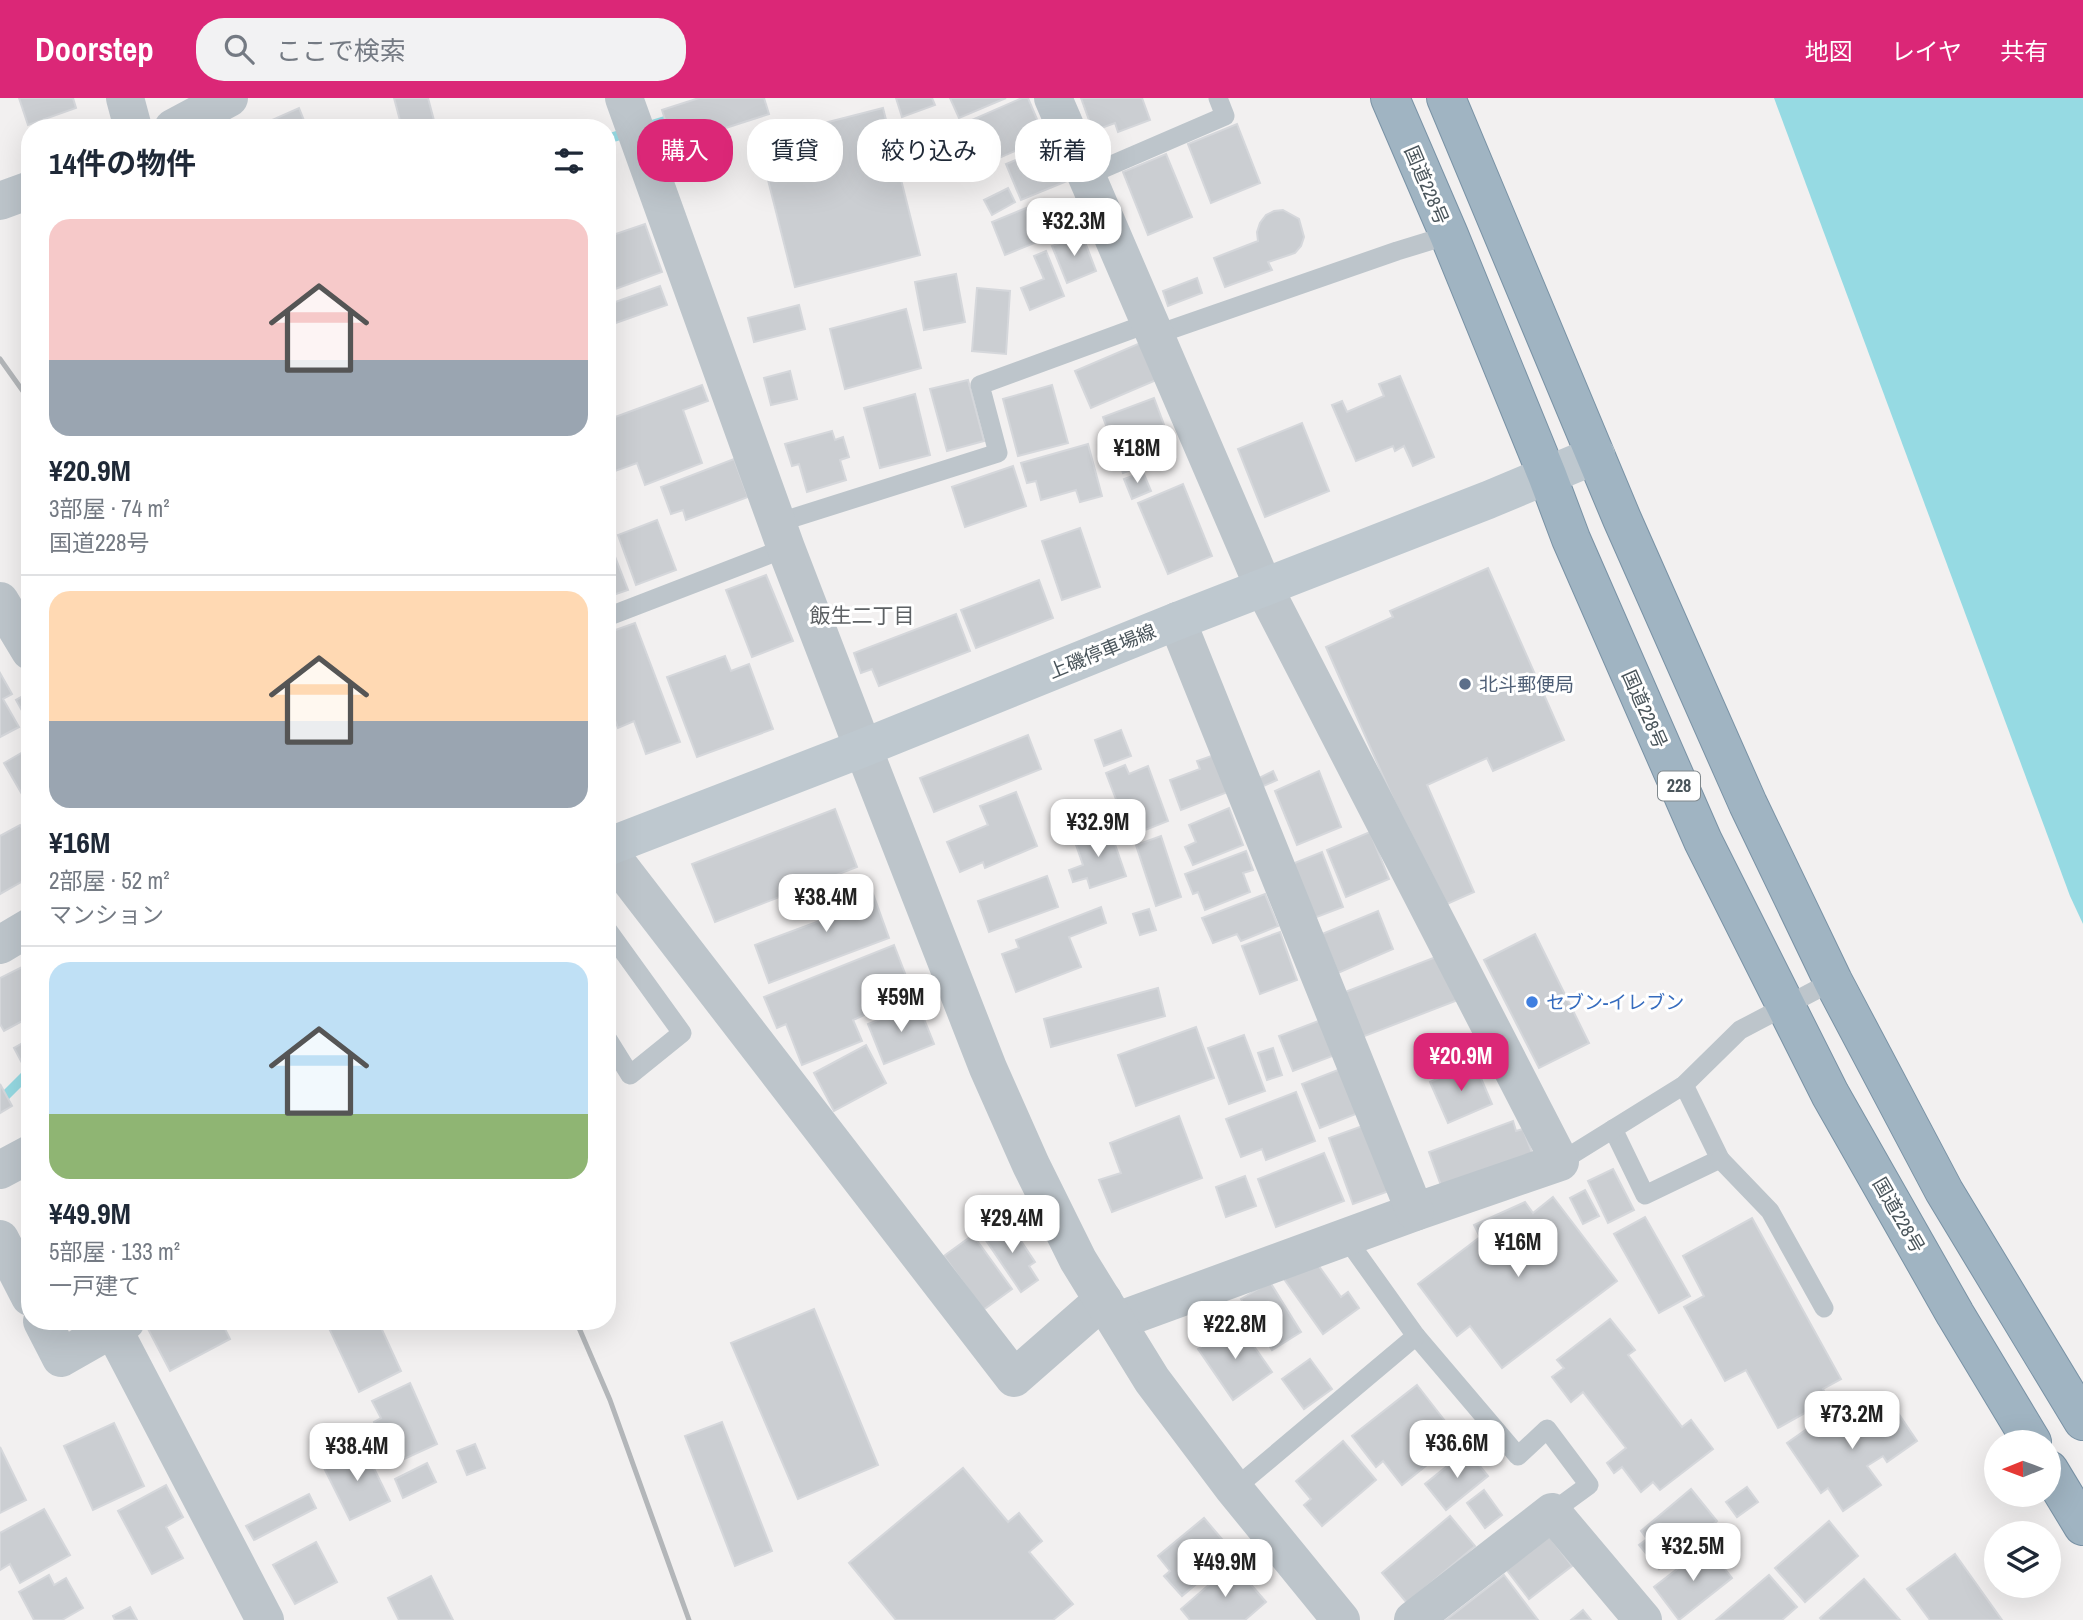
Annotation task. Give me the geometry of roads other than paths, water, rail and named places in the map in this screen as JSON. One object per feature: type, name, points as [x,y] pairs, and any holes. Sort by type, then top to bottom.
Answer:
[{"type":"highway","name":"国道228号","points":[[1390,98],[1449,235],[1571,539],[1703,841],[1830,1094],[1955,1314],[2025,1430]]},
{"type":"highway","points":[[1446,98],[1622,519],[1748,804],[1833,981],[1944,1191],[2083,1421]]},
{"type":"highway","points":[[2062,1491],[2083,1526]]},
{"type":"main road","name":"上磯停車場線","points":[[616,845],[1488,500],[1596,454]]},
{"type":"street","points":[[125,98],[131,119]]},
{"type":"street","points":[[190,119],[229,98]]},
{"type":"street","points":[[624,98],[782,536],[988,1068],[1031,1165],[1072,1248],[1152,1380],[1234,1489],[1342,1620]]},
{"type":"street","points":[[1053,98],[1062,119]]},
{"type":"street","points":[[616,861],[1014,1378],[1110,1311],[1346,1238],[1560,1162],[1264,588],[1089,182]]},
{"type":"street","points":[[0,201],[21,193]]},
{"type":"street","points":[[1177,621],[1415,1212]]},
{"type":"street","points":[[0,945],[21,933]]},
{"type":"street","points":[[0,1170],[21,1159]]},
{"type":"street","points":[[0,1238],[21,1279]]},
{"type":"street","points":[[47,1330],[61,1358],[110,1330]]},
{"type":"street","points":[[121,1330],[265,1620]]},
{"type":"street","points":[[1413,1620],[1552,1512],[1643,1620]]},
{"type":"lane","points":[[1111,165],[1225,116],[1218,98]]},
{"type":"lane","points":[[616,613],[782,536],[998,453],[980,385],[1449,235]]},
{"type":"lane","points":[[616,941],[682,1033],[630,1075],[616,1052]]},
{"type":"lane","points":[[1560,1162],[1684,1085],[1740,1030],[1833,981]]},
{"type":"lane","points":[[1684,1085],[1720,1159],[1770,1211],[1824,1308]]},
{"type":"lane","points":[[1613,1129],[1645,1195],[1720,1159]]},
{"type":"lane","points":[[1346,1238],[1416,1336],[1518,1456],[1547,1429],[1589,1485],[1552,1512]]},
{"type":"lane","points":[[1234,1489],[1416,1336]]},
{"type":"water","points":[[1774,98],[2083,98],[2083,924],[2070,896]]},
{"type":"waterway","points":[[616,136],[678,117]]},
{"type":"waterway","points":[[0,1101],[21,1080]]},
{"type":"railway","points":[[0,359],[21,388]]},
{"type":"railway","points":[[580,1330],[610,1400],[689,1620]]},
{"type":"place","name":"北斗郵便局","points":[[1465,684]]},
{"type":"place","name":"セブン-イレブン","points":[[1532,1002]]},
{"type":"district","name":"飯生二丁目","points":[[862,616]]}]
